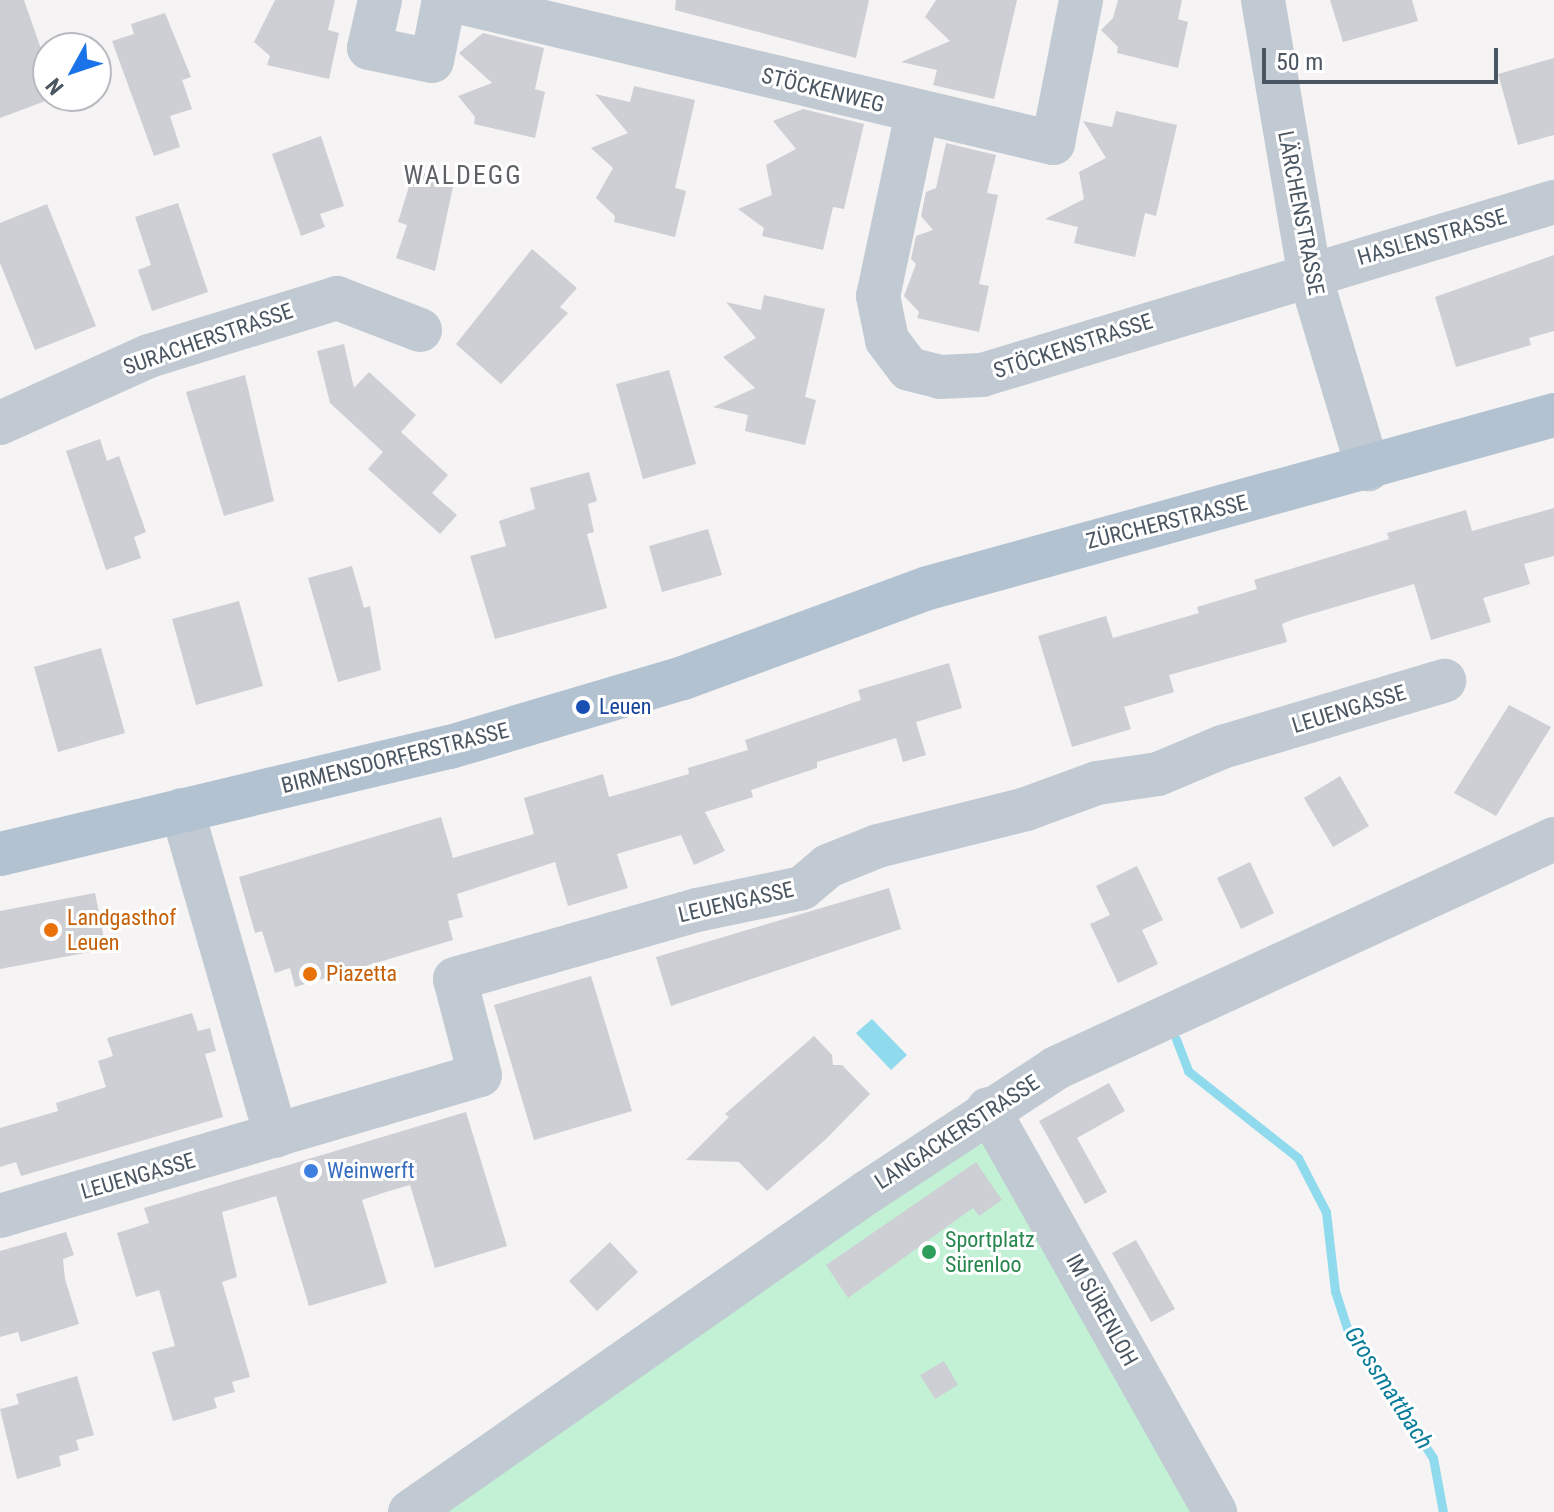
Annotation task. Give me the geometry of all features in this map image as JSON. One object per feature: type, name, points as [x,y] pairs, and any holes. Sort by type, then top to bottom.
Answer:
[{"type":"main road","name":"ZÜRCHERSTRASSE","points":[[785,643],[928,588],[1368,469],[1554,415]]},
{"type":"main road","name":"BIRMENSDORFERSTRASSE","points":[[0,854],[450,747],[785,643]]},
{"type":"street","points":[[380,0],[369,48],[432,61],[444,0]]},
{"type":"street","name":"STÖCKENWEG","points":[[451,0],[1053,143],[1081,0]]},
{"type":"street","name":"LÄRCHENSTRASSE","points":[[1263,0],[1309,272],[1368,469]]},
{"type":"street","name":"STÖCKENSTRASSE","points":[[917,113],[878,296],[887,340],[909,369],[940,377],[982,375],[1309,272]]},
{"type":"street","name":"HASLENSTRASSE","points":[[1309,272],[1554,202]]},
{"type":"street","name":"SURACHERSTRASSE","points":[[0,423],[149,356],[337,298],[420,330]]},
{"type":"street","name":"LEUENGASSE","points":[[0,1216],[480,1075],[455,979],[697,910],[802,888],[828,866],[878,846],[1026,809],[1097,783],[1158,774],[1222,747],[1444,681]]},
{"type":"street","points":[[182,810],[276,1136]]},
{"type":"street","name":"LANGACKERSTRASSE","points":[[410,1512],[988,1109],[1129,1031],[1554,839]]},
{"type":"street","name":"IM SÜRENLOH","points":[[988,1109],[1215,1512]]},
{"type":"green space","name":"Sportplatz Sürenloo","points":[[979,1140],[994,1147],[1206,1512],[429,1512]]},
{"type":"water","points":[[872,1019],[907,1055],[891,1070],[856,1033]]},
{"type":"building","points":[[0,0],[24,0],[35,32],[32,32],[32,106],[0,118]]},
{"type":"building","points":[[275,0],[335,0],[328,30],[339,33],[329,79],[267,65],[270,56],[254,42]]},
{"type":"building","points":[[676,0],[869,0],[856,58],[675,10]]},
{"type":"building","points":[[936,0],[1017,0],[994,99],[933,85],[937,70],[901,62],[950,41],[925,17]]},
{"type":"building","points":[[1118,0],[1182,0],[1178,19],[1188,22],[1178,68],[1117,53],[1118,47],[1101,30],[1113,18]]},
{"type":"building","points":[[1330,0],[1412,0],[1418,21],[1343,42]]},
{"type":"building","points":[[165,13],[191,77],[182,80],[192,109],[170,116],[180,147],[154,156],[112,41],[134,34],[131,24]]},
{"type":"building","points":[[483,33],[544,48],[535,89],[545,92],[535,138],[474,124],[475,117],[458,96],[492,83],[459,53]]},
{"type":"building","points":[[1554,58],[1554,135],[1518,145],[1498,74]]},
{"type":"building","points":[[634,86],[695,100],[675,188],[686,191],[675,237],[614,222],[615,216],[596,198],[613,168],[591,148],[628,133],[595,94],[630,102]]},
{"type":"building","points":[[803,109],[864,124],[844,209],[833,207],[823,250],[762,236],[764,228],[738,209],[772,195],[766,165],[796,149],[773,121]]},
{"type":"building","points":[[1116,111],[1177,125],[1156,216],[1145,213],[1135,257],[1074,243],[1078,227],[1045,219],[1084,199],[1079,172],[1106,158],[1083,121],[1112,127]]},
{"type":"building","points":[[321,136],[344,206],[320,214],[325,227],[301,236],[272,154]]},
{"type":"building","points":[[946,143],[996,155],[987,193],[998,195],[979,284],[989,286],[979,332],[917,318],[919,312],[904,296],[916,264],[911,259],[916,236],[933,230],[921,216],[926,192],[936,188]]},
{"type":"building","points":[[414,170],[454,182],[435,271],[396,258],[407,225],[398,222]]},
{"type":"building","points":[[178,203],[208,292],[152,311],[138,270],[151,265],[135,217]]},
{"type":"building","points":[[47,204],[96,326],[35,350],[0,263],[0,223]]},
{"type":"building","points":[[532,249],[577,288],[560,307],[568,313],[501,384],[456,344]]},
{"type":"building","points":[[1554,255],[1554,331],[1529,338],[1531,345],[1456,367],[1435,297]]},
{"type":"building","points":[[764,295],[825,309],[805,397],[816,400],[805,445],[745,431],[748,415],[713,407],[755,388],[723,357],[756,338],[726,302],[761,310]]},
{"type":"building","points":[[344,344],[354,388],[369,372],[416,415],[401,432],[448,475],[432,493],[457,515],[440,534],[368,469],[383,452],[330,403],[317,351]]},
{"type":"building","points":[[669,370],[696,464],[643,479],[616,384]]},
{"type":"building","points":[[245,375],[274,501],[224,516],[186,392]]},
{"type":"building","points":[[100,439],[107,461],[119,456],[146,532],[134,537],[141,558],[106,570],[66,451]]},
{"type":"building","points":[[589,472],[597,501],[588,504],[594,532],[587,534],[607,608],[495,639],[470,556],[506,546],[499,521],[535,509],[530,488]]},
{"type":"building","points":[[1554,508],[1554,556],[1524,564],[1530,584],[1483,598],[1491,622],[1431,640],[1414,584],[1294,619],[1282,624],[1287,642],[1169,675],[1174,692],[1124,707],[1131,729],[1072,747],[1038,636],[1106,616],[1113,638],[1199,613],[1197,607],[1257,589],[1254,580],[1389,539],[1387,533],[1466,510],[1472,531]]},
{"type":"building","points":[[708,529],[722,575],[662,592],[649,546]]},
{"type":"building","points":[[352,566],[364,608],[370,606],[381,670],[338,682],[308,578]]},
{"type":"building","points":[[239,601],[263,686],[196,705],[172,619]]},
{"type":"building","points":[[101,648],[125,733],[58,752],[34,667]]},
{"type":"building","points":[[949,663],[962,708],[916,722],[926,755],[903,762],[896,738],[817,762],[817,768],[751,790],[753,797],[705,812],[725,851],[694,865],[681,835],[617,854],[628,888],[568,906],[555,862],[457,894],[463,917],[448,921],[453,940],[295,987],[290,968],[275,973],[262,931],[255,933],[239,877],[441,817],[453,858],[534,834],[524,798],[603,774],[609,797],[689,774],[688,768],[748,750],[745,740],[861,700],[858,690]]},
{"type":"building","points":[[1509,705],[1551,727],[1496,816],[1454,793]]},
{"type":"building","points":[[1340,776],[1369,826],[1333,847],[1304,798]]},
{"type":"building","points":[[1250,862],[1274,913],[1241,929],[1217,878]]},
{"type":"building","points":[[1137,866],[1163,920],[1142,930],[1158,964],[1118,983],[1090,924],[1110,915],[1096,886]]},
{"type":"building","points":[[889,888],[901,929],[671,1006],[656,957]]},
{"type":"building","name":"Landgasthof Leuen","points":[[95,893],[106,949],[0,969],[0,911]]},
{"type":"building","points":[[591,976],[632,1111],[534,1140],[494,1005]]},
{"type":"building","points":[[192,1013],[198,1031],[210,1028],[216,1051],[205,1054],[223,1117],[21,1176],[16,1162],[0,1167],[0,1128],[58,1111],[56,1103],[106,1087],[98,1061],[113,1056],[107,1038]]},
{"type":"building","points":[[814,1036],[832,1055],[833,1065],[842,1065],[870,1094],[825,1140],[767,1191],[739,1162],[686,1160],[729,1117],[725,1114]]},
{"type":"building","points":[[1109,1083],[1125,1111],[1077,1138],[1107,1192],[1085,1204],[1039,1121]]},
{"type":"building","points":[[466,1112],[507,1246],[435,1268],[410,1185],[386,1192],[362,1200],[387,1283],[309,1306],[276,1196],[222,1212],[237,1277],[222,1282],[250,1377],[232,1382],[235,1392],[214,1398],[217,1408],[173,1421],[152,1352],[175,1346],[159,1290],[136,1297],[117,1233],[149,1223],[144,1208]]},
{"type":"building","points":[[976,1162],[1002,1200],[979,1216],[973,1208],[848,1298],[826,1265]]},
{"type":"building","points":[[66,1232],[74,1255],[63,1259],[65,1279],[79,1324],[21,1342],[18,1332],[0,1337],[0,1251]]},
{"type":"building","points":[[1136,1240],[1175,1309],[1151,1322],[1112,1253]]},
{"type":"building","points":[[610,1242],[638,1272],[597,1311],[569,1281]]},
{"type":"building","points":[[944,1361],[958,1385],[935,1399],[920,1375]]},
{"type":"building","points":[[77,1376],[94,1435],[76,1440],[79,1450],[59,1456],[61,1466],[17,1479],[0,1409],[19,1404],[16,1394]]},
{"type":"waterway","name":"Grossmattbach","points":[[1176,1039],[1188,1071],[1298,1158],[1326,1212],[1335,1291],[1347,1328],[1433,1458],[1443,1512]]},
{"type":"place","name":"Leuen","points":[[583,707]]},
{"type":"place","name":"Landgasthof Leuen","points":[[51,930]]},
{"type":"place","name":"Piazetta","points":[[310,974]]},
{"type":"place","name":"Weinwerft","points":[[311,1171]]},
{"type":"place","name":"Sportplatz Sürenloo","points":[[929,1252]]},
{"type":"district","name":"WALDEGG","points":[[463,176]]}]
